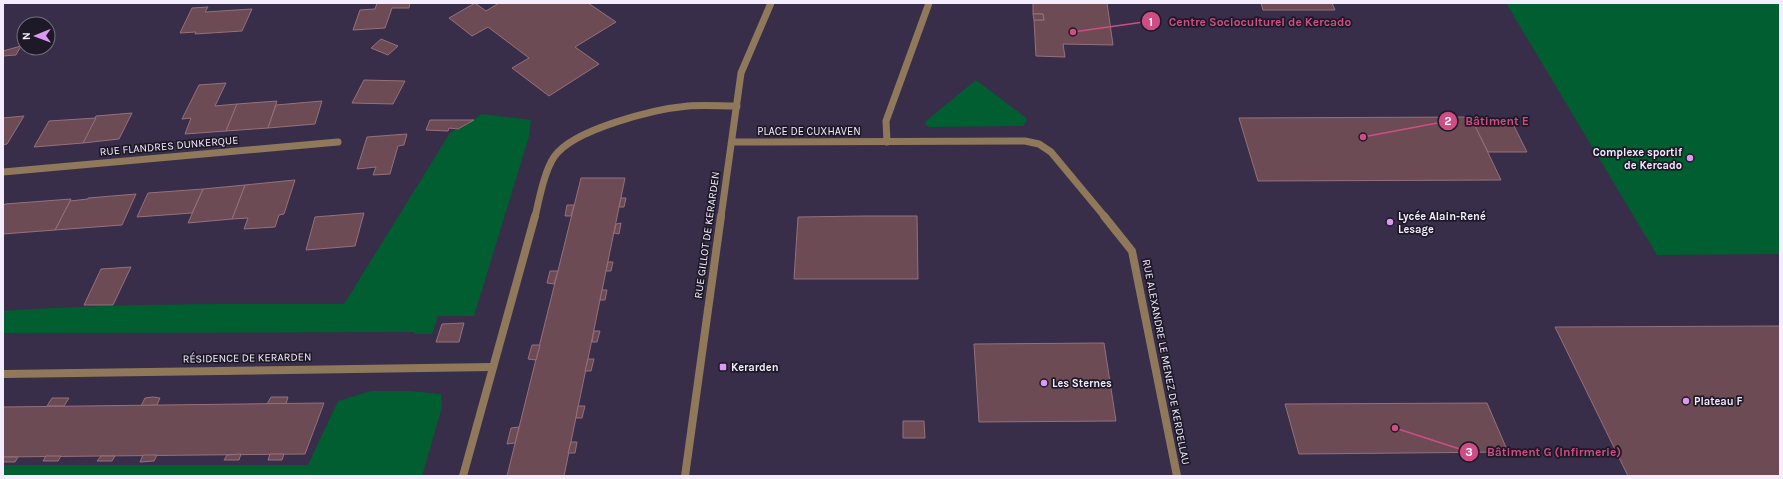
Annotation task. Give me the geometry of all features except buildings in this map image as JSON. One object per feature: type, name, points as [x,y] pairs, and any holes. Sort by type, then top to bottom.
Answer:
[{"type":"street","name":"RUE GILLOT DE KERARDEN","points":[[685,476],[742,73],[771,3]]},
{"type":"street","points":[[887,142],[886,121],[929,3]]},
{"type":"street","points":[[463,476],[546,176],[554,158],[568,143],[582,135],[632,118],[689,106],[737,106]]},
{"type":"street","name":"PLACE DE CUXHAVEN","points":[[732,142],[1025,141],[1039,144]]},
{"type":"street","name":"RUE FLANDRES DUNKERQUE","points":[[3,172],[338,142]]},
{"type":"street","name":"RUE ALEXANDRE LE MENEZ DE KERDELLAU","points":[[1039,144],[1059,160],[1132,251],[1177,476]]},
{"type":"street","name":"RÉSIDENCE DE KERARDEN","points":[[3,374],[492,367]]},
{"type":"green space","name":"Complexe sportif de Kercado","points":[[1506,3],[1780,3],[1780,254],[1657,255]]},
{"type":"green space","points":[[976,80],[1025,117],[1027,120],[1023,126],[930,127],[925,125],[926,121]]},
{"type":"green space","points":[[481,114],[531,120],[529,136],[474,316],[438,316],[432,334],[414,334],[414,332],[3,333],[3,311],[131,305],[344,304],[450,133],[473,121]]},
{"type":"green space","points":[[371,391],[410,391],[441,394],[442,407],[422,476],[3,476],[3,465],[308,465],[338,401]]},
{"type":"place","name":"Centre Socioculturel de Kercado","points":[[1073,32]]},
{"type":"place","name":"Bâtiment E","points":[[1363,137]]},
{"type":"place","name":"Complexe sportif de Kercado","points":[[1690,158]]},
{"type":"place","name":"Lycée Alain-René Lesage","points":[[1390,222]]},
{"type":"place","name":"Kerarden","points":[[723,367]]},
{"type":"place","name":"Les Sternes","points":[[1044,383]]},
{"type":"place","name":"Plateau F","points":[[1686,401]]},
{"type":"place","name":"Bâtiment G (Infirmerie)","points":[[1395,428]]}]
